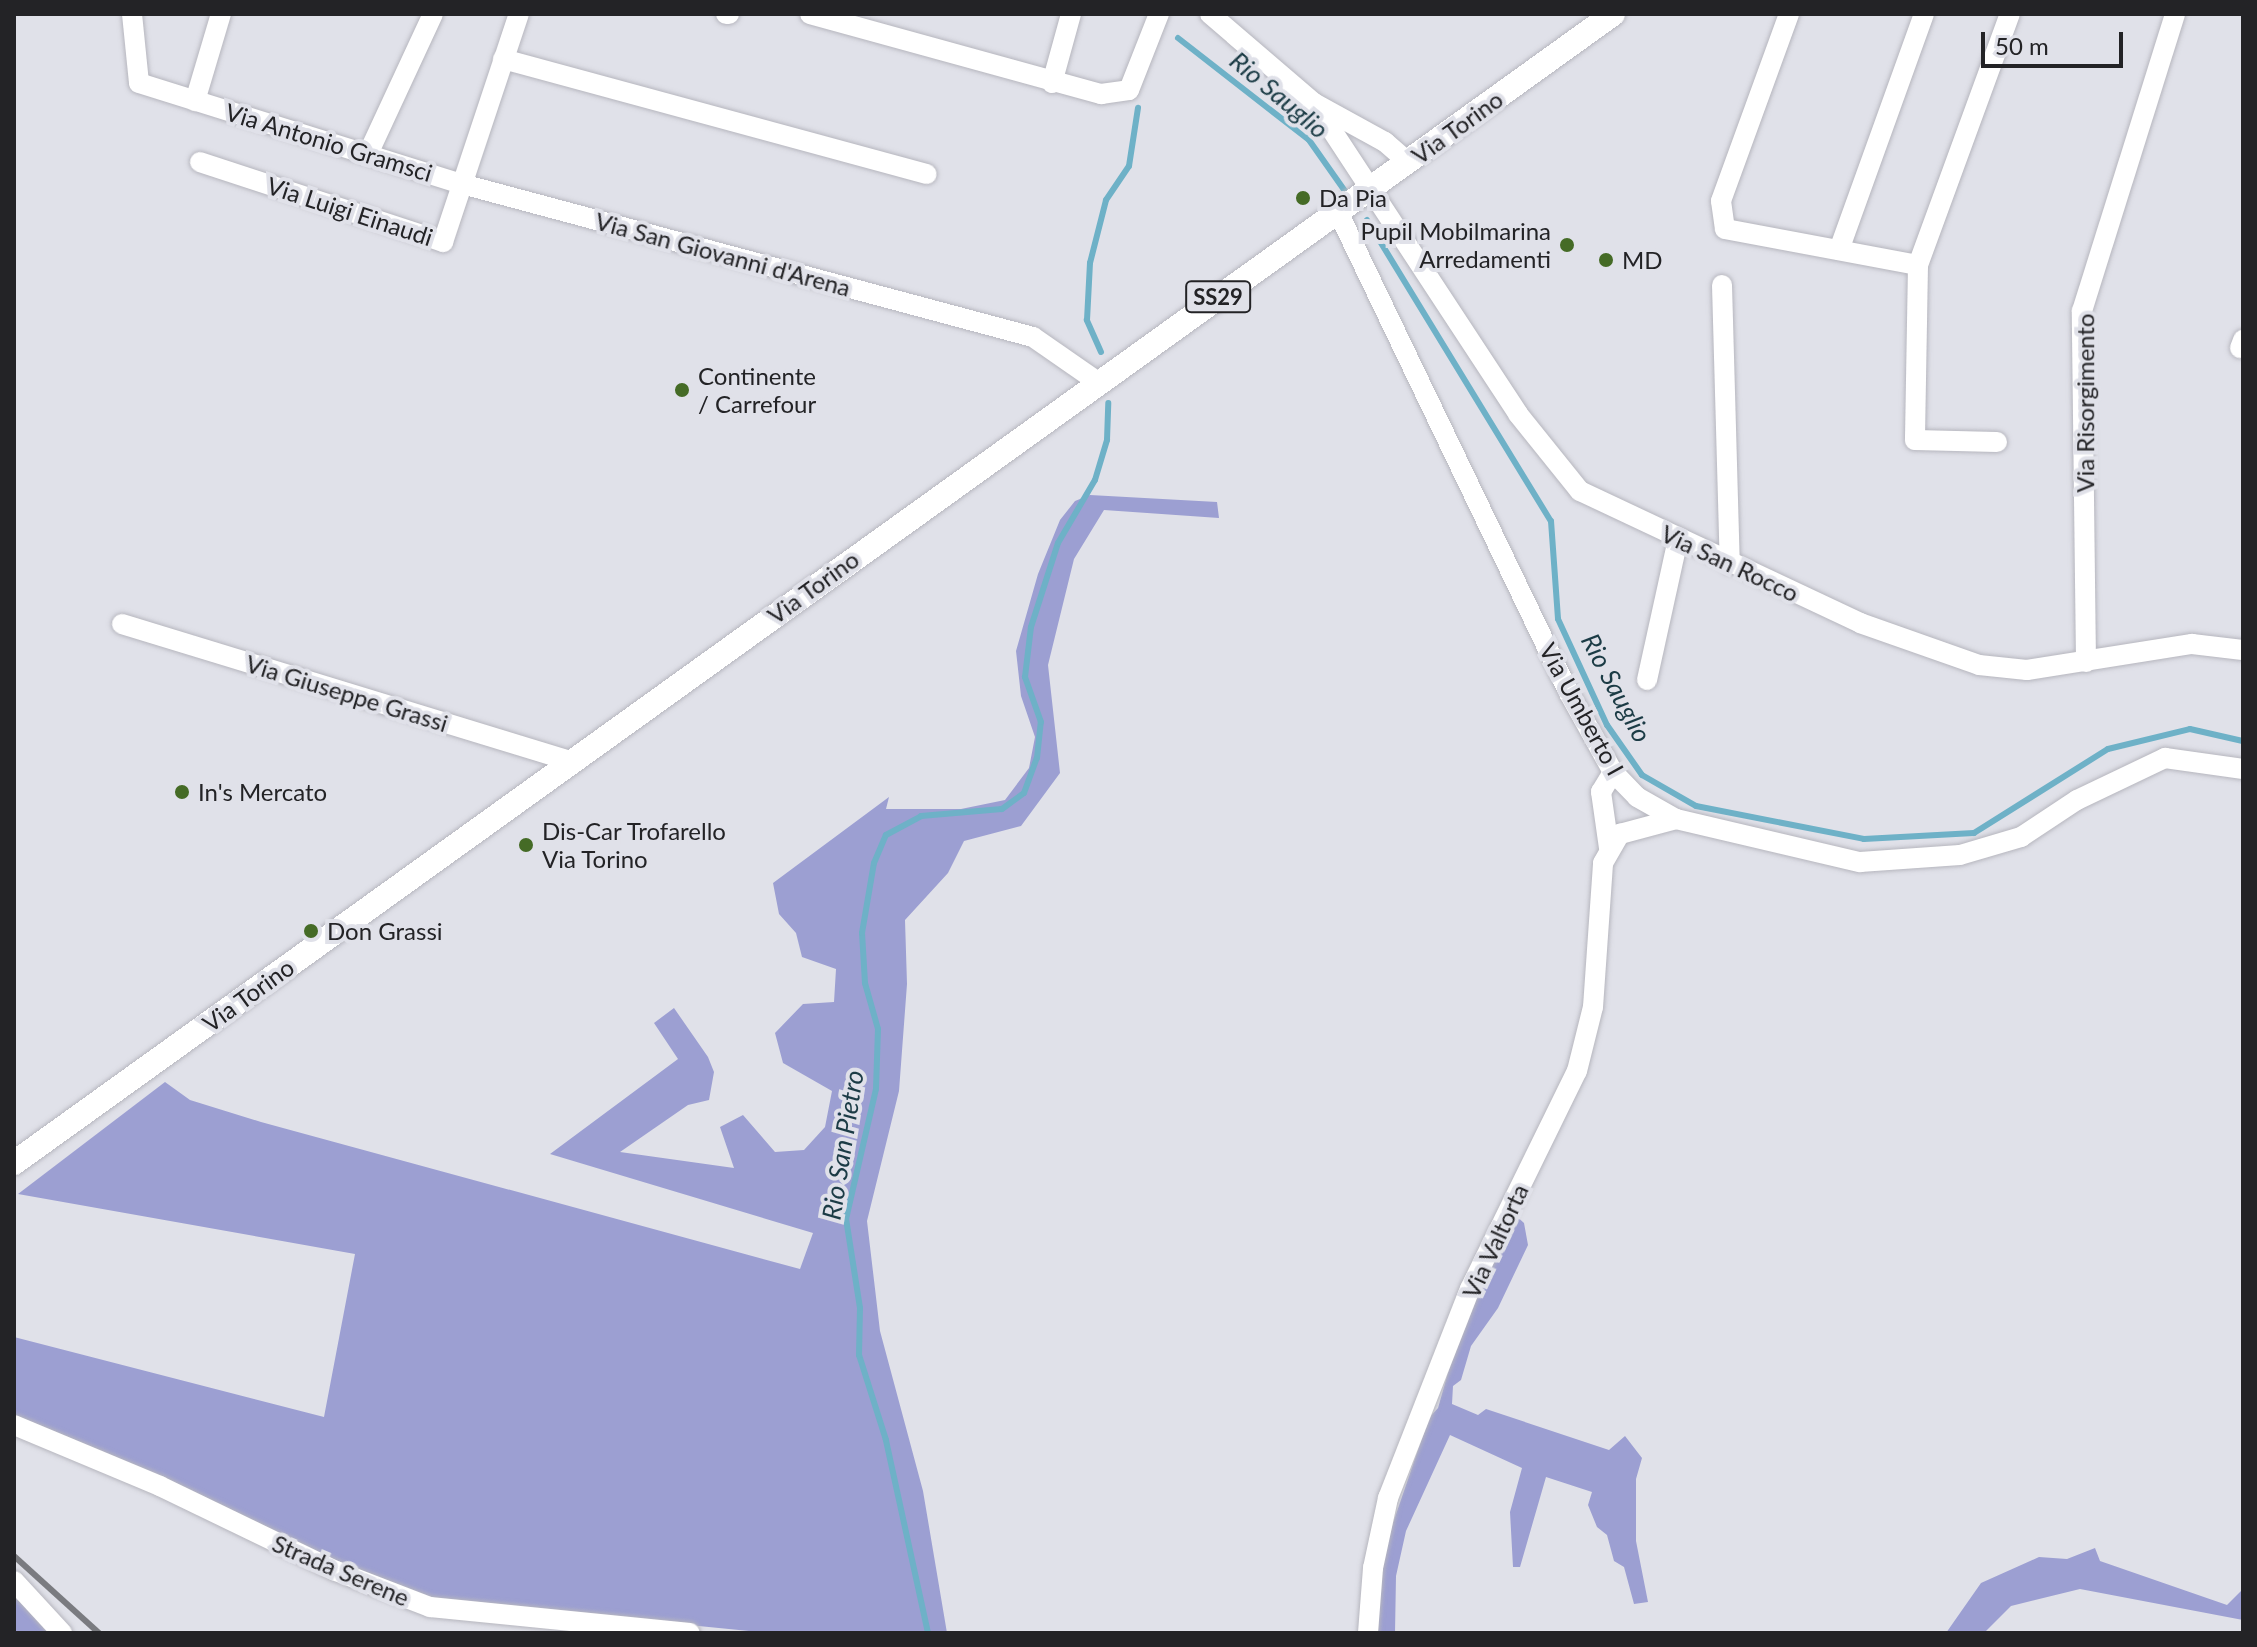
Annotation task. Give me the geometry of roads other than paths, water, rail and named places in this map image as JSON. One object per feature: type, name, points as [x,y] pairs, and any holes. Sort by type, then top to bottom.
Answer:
[{"type":"main road","name":"Via Torino","points":[[14,1163],[1613,14]]},
{"type":"street","name":"Via Antonio Gramsci","points":[[132,14],[139,83],[462,184]]},
{"type":"street","name":"Via Antonio Gramsci","points":[[195,101],[221,14]]},
{"type":"street","points":[[368,154],[433,14]]},
{"type":"street","points":[[462,184],[519,14]]},
{"type":"street","points":[[810,14],[1101,94],[1129,90],[1159,14]]},
{"type":"street","points":[[1052,83],[1071,14]]},
{"type":"street","points":[[1210,14],[1314,103],[1385,142],[1408,162]]},
{"type":"street","points":[[1789,14],[1721,201],[1725,229],[1918,265]]},
{"type":"street","points":[[1839,250],[1924,14]]},
{"type":"street","points":[[1997,442],[1915,440],[1918,265],[2010,14]]},
{"type":"street","name":"Via Risorgimento","points":[[2086,662],[2082,311],[2175,14]]},
{"type":"street","points":[[503,59],[927,174]]},
{"type":"street","name":"Via San Rocco","points":[[1314,103],[1518,414],[1580,491],[1860,623],[1979,665],[2027,670],[2192,644],[2243,650]]},
{"type":"street","name":"Via Luigi Einaudi","points":[[200,162],[443,242],[462,184]]},
{"type":"street","name":"Via San Giovanni d'Arena","points":[[462,184],[1033,337],[1098,382]]},
{"type":"street","name":"Via Umberto I","points":[[1338,212],[1569,693],[1613,772],[1637,797],[1676,819],[1860,862],[1960,855],[2021,837],[2077,800],[2165,758],[2243,769]]},
{"type":"street","points":[[1722,285],[1730,564]]},
{"type":"street","points":[[1647,680],[1678,539]]},
{"type":"street","name":"Via Giuseppe Grassi","points":[[122,624],[571,761]]},
{"type":"street","name":"Via Valtorta","points":[[1368,1633],[1373,1568],[1388,1498],[1470,1289],[1577,1071],[1593,1007],[1603,863],[1609,848],[1601,792],[1613,772]]},
{"type":"street","points":[[1609,848],[1631,829],[1676,819]]},
{"type":"street","name":"Strada Serene","points":[[14,1425],[394,1595],[467,1612],[639,1631],[690,1633]]},
{"type":"street","points":[[14,1581],[62,1633]]},
{"type":"waterway","name":"Rio Sauglio","points":[[1178,38],[1309,140],[1345,191]]},
{"type":"waterway","name":"Rio San Pietro","points":[[1101,352],[1087,320],[1090,263],[1106,200],[1129,166],[1138,108]]},
{"type":"waterway","name":"Rio Sauglio","points":[[1367,220],[1551,521],[1558,619],[1607,725],[1642,775],[1696,806],[1864,839],[1974,833],[2108,749],[2190,729],[2243,741]]},
{"type":"waterway","name":"Rio San Pietro","points":[[928,1633],[886,1440],[859,1355],[860,1308],[846,1219],[876,1089],[878,1029],[865,983],[862,933],[874,863],[886,835],[921,816],[1002,809],[1024,793],[1037,758],[1041,722],[1025,677],[1031,627],[1058,543],[1095,480],[1107,440],[1108,403]]},
{"type":"railway","points":[[14,1556],[99,1633]]},
{"type":"place","name":"Da Pia","points":[[1303,198]]},
{"type":"place","name":"Pupil Mobilmarina Arredamenti","points":[[1567,245]]},
{"type":"place","name":"MD","points":[[1606,260]]},
{"type":"place","name":"Continente / Carrefour","points":[[682,390]]},
{"type":"place","name":"In's Mercato","points":[[182,792]]},
{"type":"place","name":"Dis-Car Trofarello Via Torino","points":[[526,845]]},
{"type":"place","name":"Don Grassi","points":[[311,931]]}]
